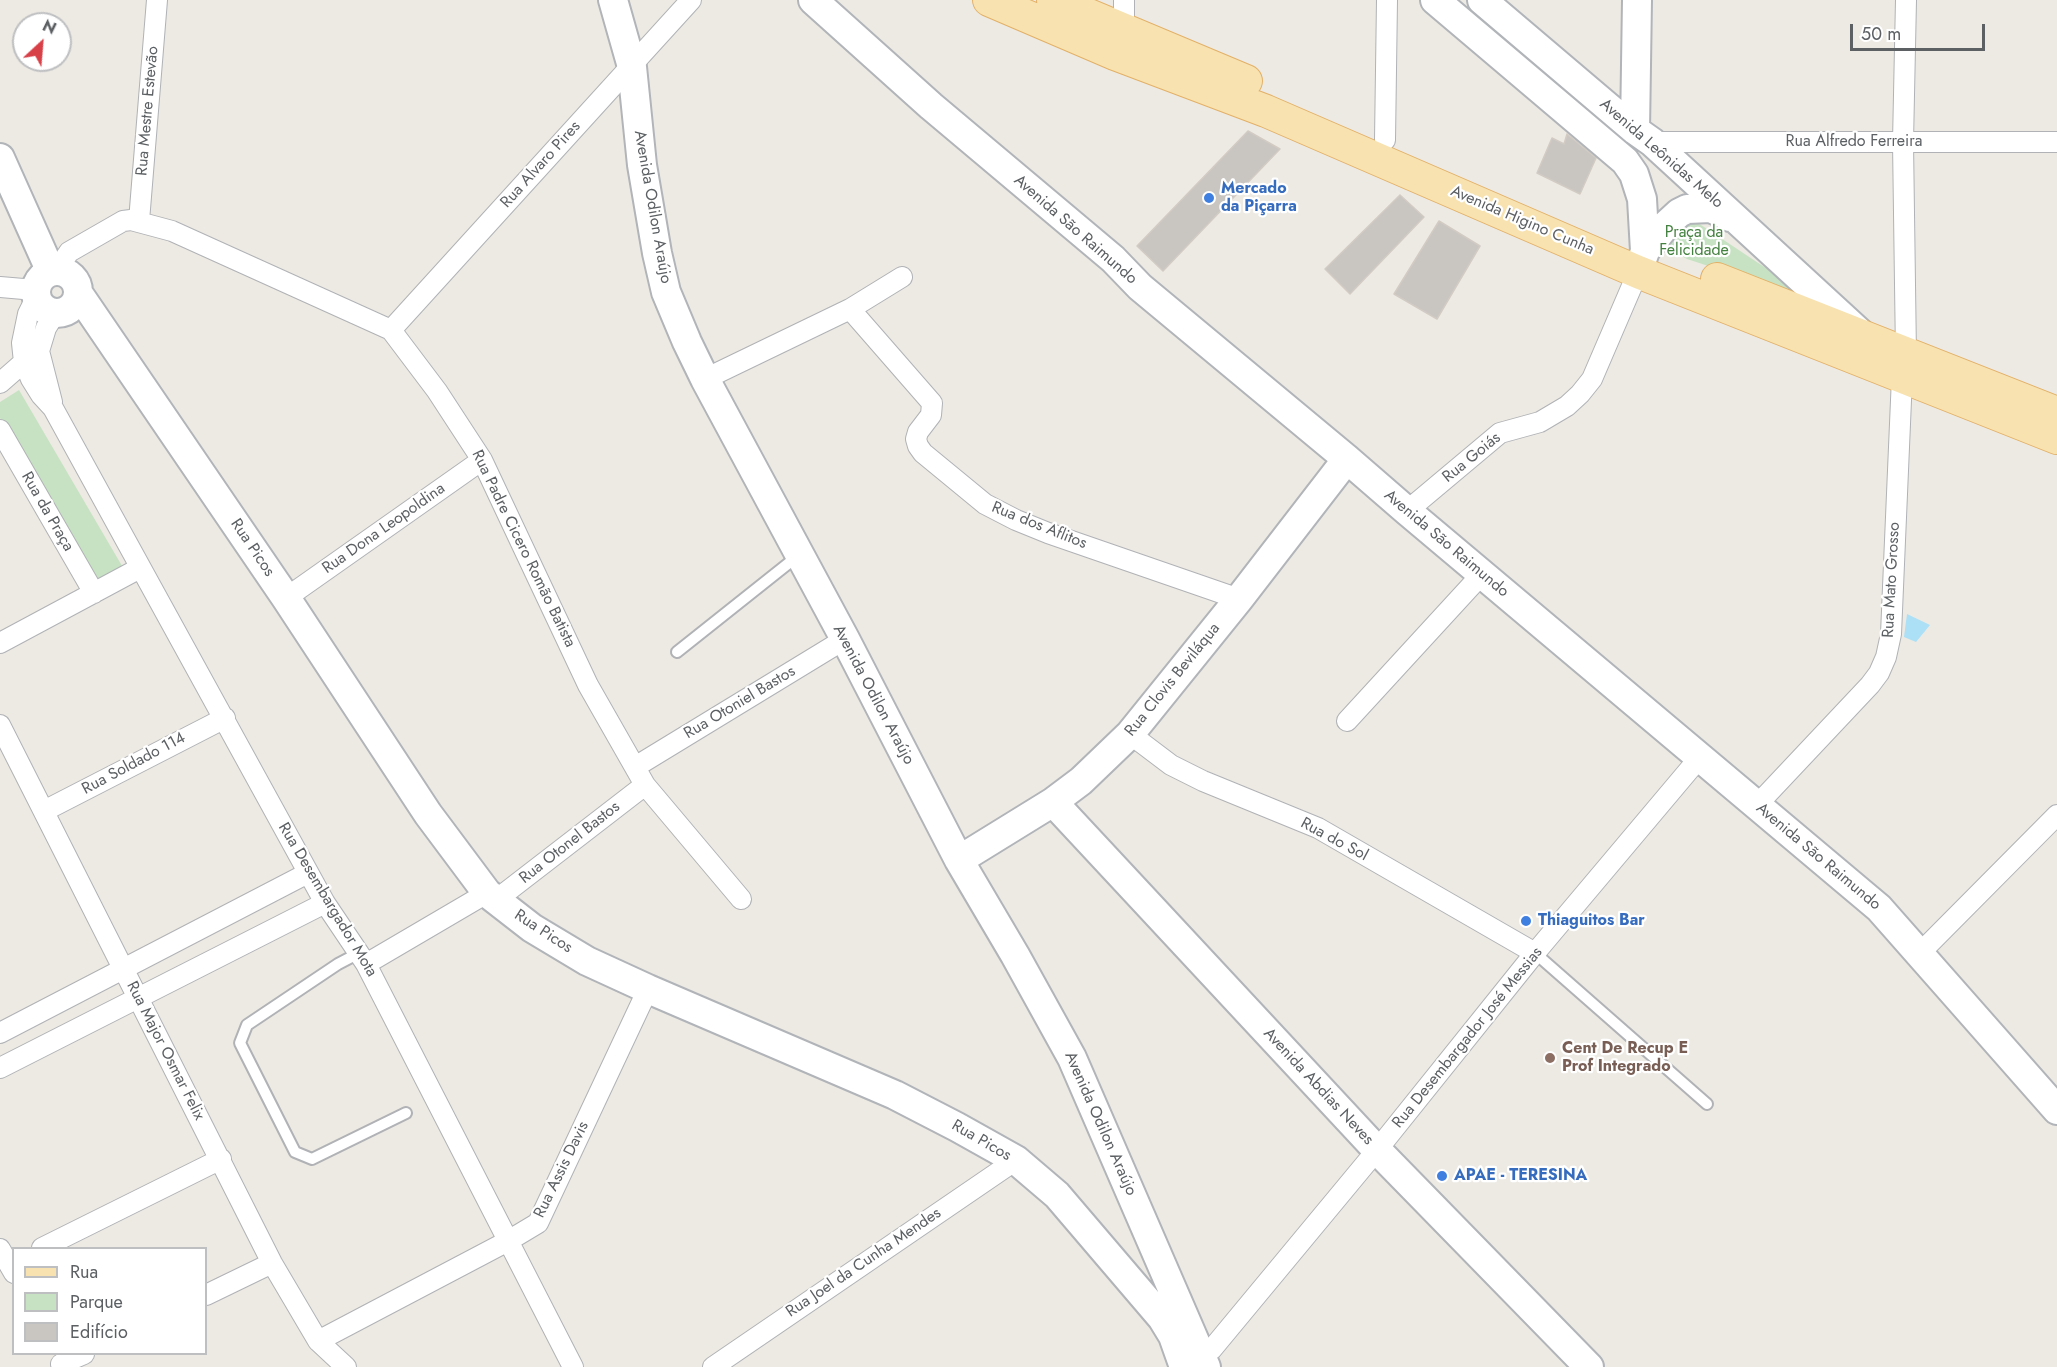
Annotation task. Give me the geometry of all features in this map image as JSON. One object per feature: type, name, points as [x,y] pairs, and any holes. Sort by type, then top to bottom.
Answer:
[{"type":"main road","name":"Avenida Odilon Araújo","points":[[613,0],[632,67],[642,165],[666,292],[705,379],[959,860],[1072,1058],[1193,1364]]},
{"type":"main road","name":"Avenida São Raimundo","points":[[813,0],[931,106],[1113,259],[1140,287],[1879,908],[2057,1110]]},
{"type":"main road","name":"Avenida Higino Cunha","points":[[988,0],[1121,28],[1266,111],[1904,366],[2057,438]]},
{"type":"main road","name":"Avenida Higino Cunha","points":[[1053,0],[1385,140],[1641,261],[1863,336],[1904,366],[2057,413]]},
{"type":"main road","name":"Avenida Leônidas Melo","points":[[1435,0],[1625,161],[1634,174],[1642,199],[1641,261]]},
{"type":"main road","name":"Avenida Leônidas Melo","points":[[1482,0],[1644,136],[1863,336]]},
{"type":"main road","points":[[1637,0],[1644,136]]},
{"type":"main road","name":"Rua Picos","points":[[0,158],[53,290],[286,598],[428,814],[491,896],[558,944],[587,961],[648,990],[895,1095],[1016,1160],[1057,1195],[1162,1318],[1193,1364]]},
{"type":"main road","points":[[1641,261],[1668,224],[1679,213],[1688,209],[1711,208],[1738,221]]},
{"type":"main road","name":"Rua Clovis Beviláqua","points":[[959,860],[1053,802],[1081,781],[1130,734],[1239,599],[1347,459]]},
{"type":"main road","name":"Avenida Abdias Neves","points":[[1053,802],[1377,1150],[1588,1367]]},
{"type":"street","name":"Rua Mestre Estevão","points":[[139,221],[157,0]]},
{"type":"street","name":"Rua Alvaro Pires","points":[[391,330],[691,0]]},
{"type":"street","points":[[1385,140],[1387,0]]},
{"type":"street","name":"Rua Mato Grosso","points":[[1757,805],[1870,685],[1879,673],[1886,657],[1891,634],[1904,366],[1903,142],[1906,0]]},
{"type":"street","name":"Rua Alfredo Ferreira","points":[[1644,136],[1903,142],[2057,142]]},
{"type":"street","points":[[0,286],[53,290],[69,252],[123,221],[139,221]]},
{"type":"street","name":"Rua Padre Cicero Romão Batista","points":[[139,221],[172,231],[391,330],[437,391],[482,460],[588,685],[645,785],[741,899]]},
{"type":"street","name":"Rua Goiás","points":[[1407,511],[1500,433],[1540,422],[1567,406],[1580,394],[1592,379],[1641,261]]},
{"type":"street","points":[[705,379],[850,309],[902,277]]},
{"type":"street","name":"Rua Desembargador Mota","points":[[53,290],[28,314],[23,331],[24,362],[31,379],[53,408],[325,903],[363,959],[573,1367]]},
{"type":"street","name":"Rua Desembargador Mota","points":[[53,290],[39,351],[51,391],[53,408]]},
{"type":"street","name":"Rua dos Aflitos","points":[[850,309],[932,403],[931,415],[918,432],[916,439],[923,453],[985,504],[1048,533],[1239,599]]},
{"type":"street","points":[[0,383],[24,362]]},
{"type":"street","name":"Rua da Praça","points":[[0,430],[94,594]]},
{"type":"street","name":"Rua Dona Leopoldina","points":[[286,598],[482,460]]},
{"type":"street","points":[[0,643],[140,568]]},
{"type":"street","points":[[1347,721],[1482,574]]},
{"type":"street","name":"Rua Otoniel Bastos","points":[[635,767],[844,639]]},
{"type":"street","name":"Rua Soldado 114","points":[[44,811],[225,718]]},
{"type":"street","name":"Rua Major Osmar Felix","points":[[0,725],[272,1263],[318,1341],[346,1367]]},
{"type":"street","name":"Rua do Sol","points":[[1130,734],[1171,765],[1318,828],[1535,953]]},
{"type":"street","name":"Rua Desembargador José Messias","points":[[1193,1364],[1212,1349],[1377,1150],[1535,953],[1700,757]]},
{"type":"street","name":"Rua Otonel Bastos","points":[[363,959],[491,896],[645,785]]},
{"type":"street","points":[[1920,953],[2057,815]]},
{"type":"street","points":[[0,1033],[308,873]]},
{"type":"street","points":[[0,1068],[325,903]]},
{"type":"street","name":"Rua Assis Davis","points":[[318,1341],[508,1241],[537,1223],[648,990]]},
{"type":"street","points":[[44,1247],[221,1159]]},
{"type":"street","name":"Rua Joel da Cunha Mendes","points":[[713,1367],[735,1360],[1016,1160]]},
{"type":"street","points":[[207,1295],[272,1263]]},
{"type":"street","points":[[60,1362],[79,1355]]},
{"type":"lane","points":[[677,652],[799,554]]},
{"type":"lane","points":[[1535,953],[1707,1104]]},
{"type":"lane","points":[[363,959],[338,964],[248,1025],[240,1043],[295,1152],[303,1156],[312,1159],[406,1113]]},
{"type":"green space","name":"Praça da Felicidade","points":[[1698,223],[1802,292],[1806,298],[1687,259],[1665,247],[1684,225]]},
{"type":"green space","points":[[19,390],[125,571],[98,586],[0,418],[0,402]]},
{"type":"water","points":[[1907,614],[1930,625],[1916,642],[1904,637]]},
{"type":"building","name":"Mercado da Piçarra","points":[[1248,131],[1280,149],[1163,271],[1137,246]]},
{"type":"building","points":[[1567,134],[1596,158],[1580,194],[1537,173],[1552,138],[1564,144]]},
{"type":"building","points":[[1400,195],[1424,217],[1350,294],[1325,269]]},
{"type":"building","points":[[1439,221],[1480,246],[1437,319],[1394,294]]},
{"type":"place","name":"Mercado da Piçarra","points":[[1209,198]]},
{"type":"place","name":"Thiaguitos Bar","points":[[1526,921]]},
{"type":"place","name":"Cent De Recup E Prof Integrado","points":[[1550,1058]]},
{"type":"place","name":"APAE - TERESINA","points":[[1442,1176]]}]
